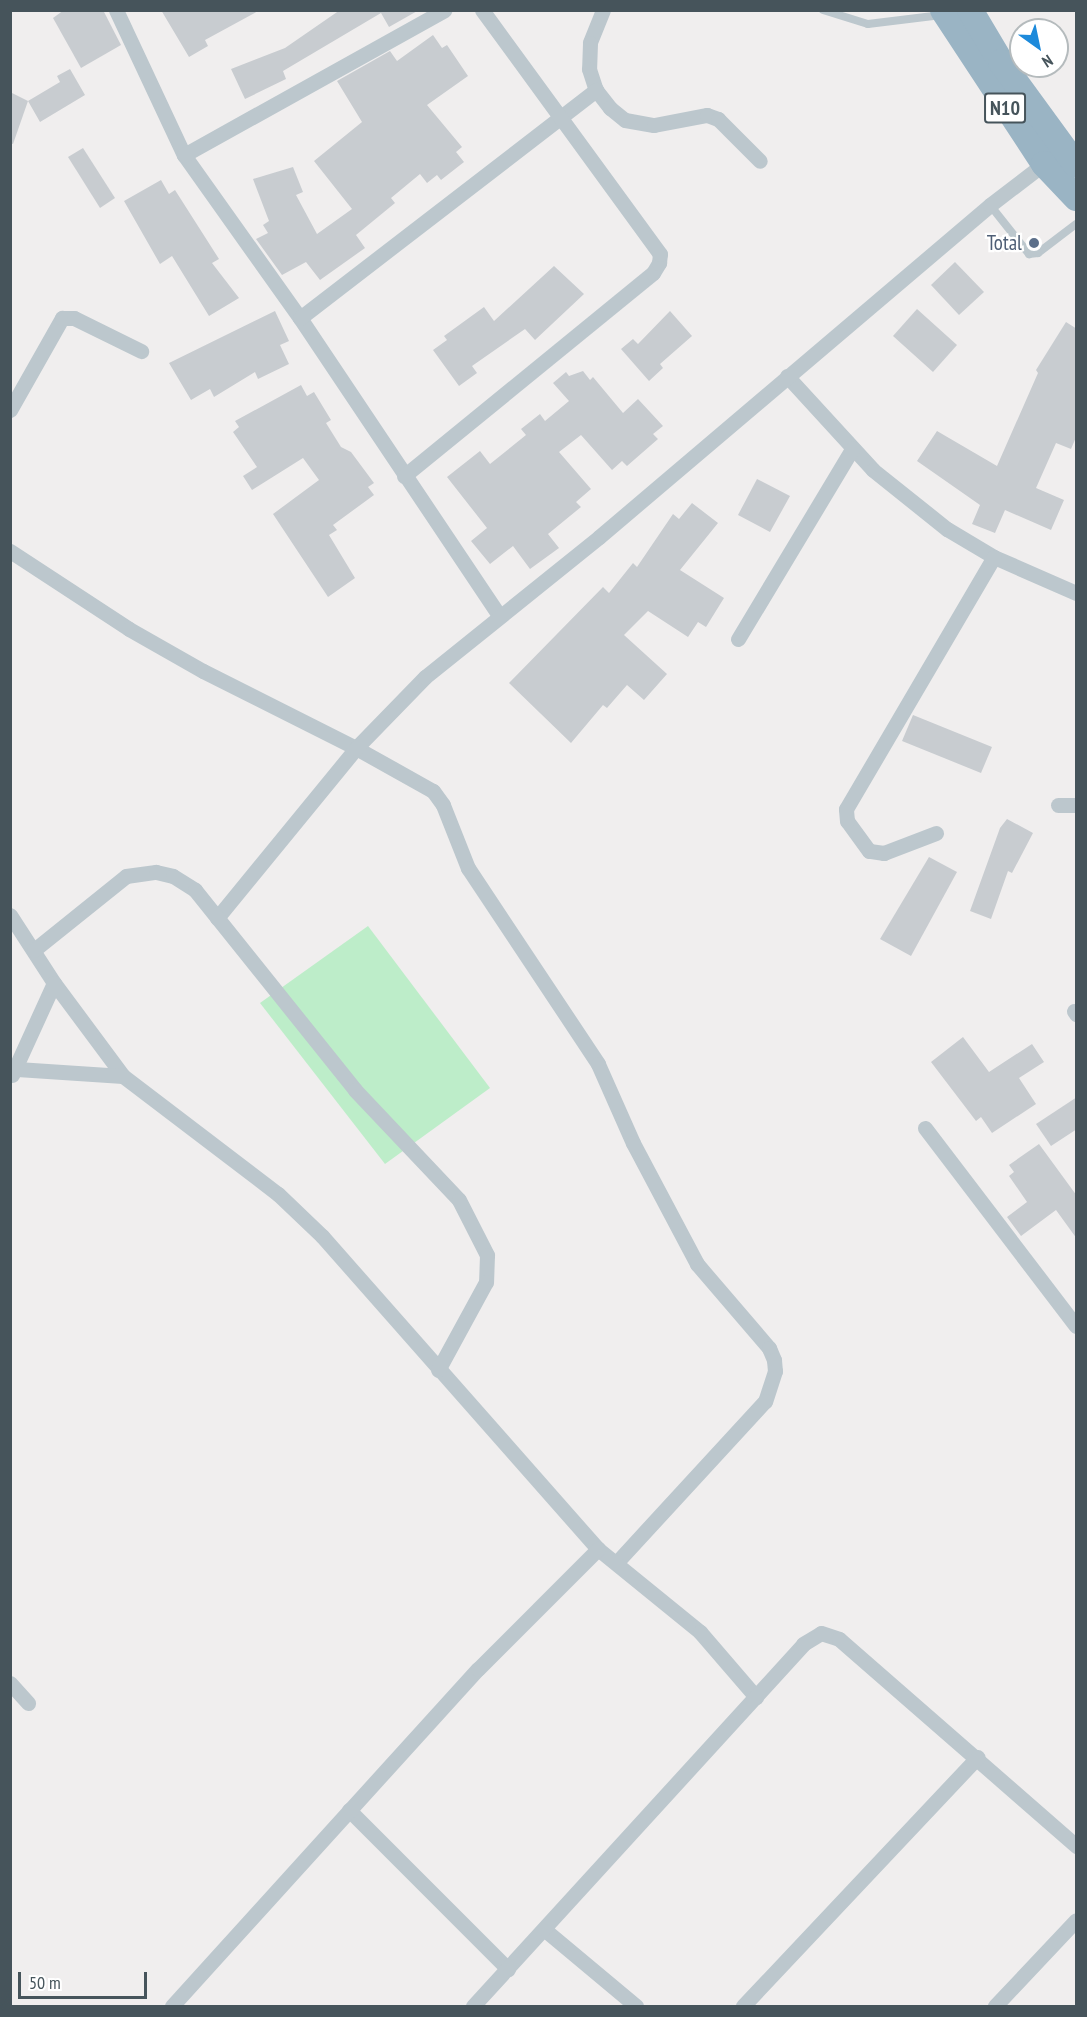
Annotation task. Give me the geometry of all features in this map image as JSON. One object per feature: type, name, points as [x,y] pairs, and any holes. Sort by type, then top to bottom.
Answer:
[{"type":"highway","name":"N10","points":[[970,10],[1001,62],[1070,157]]},
{"type":"highway","name":"N10","points":[[944,12],[1044,164],[1077,198]]},
{"type":"street","points":[[116,10],[184,156],[300,318],[499,615]]},
{"type":"street","points":[[184,156],[444,10]]},
{"type":"street","points":[[404,476],[653,273],[659,263],[660,254],[482,10]]},
{"type":"street","points":[[603,10],[590,43],[590,69],[596,90],[626,120],[654,125],[707,115],[718,119],[760,161]]},
{"type":"street","points":[[300,318],[559,116],[596,90]]},
{"type":"street","points":[[217,918],[356,748],[425,677],[499,615],[599,537],[990,205],[1044,164],[1070,157]]},
{"type":"street","points":[[10,410],[62,318],[74,318],[141,351]]},
{"type":"street","points":[[787,376],[852,449],[946,529],[994,557],[1077,594]]},
{"type":"street","points":[[738,639],[852,449]]},
{"type":"street","points":[[10,551],[185,661],[356,748],[433,791],[443,805],[468,868],[598,1064],[633,1143],[697,1264],[769,1348],[774,1360],[775,1371],[765,1401],[617,1562]]},
{"type":"street","points":[[936,832],[884,853],[869,850],[847,821],[846,809],[994,557]]},
{"type":"street","points":[[1058,805],[1077,805]]},
{"type":"street","points":[[34,950],[114,884],[141,873],[173,876],[195,890],[355,1090],[445,1182],[459,1200],[487,1255],[486,1282],[438,1370]]},
{"type":"street","points":[[10,915],[54,982],[123,1076],[278,1194],[322,1236],[598,1549],[617,1562],[700,1632],[756,1697]]},
{"type":"street","points":[[54,982],[14,1072],[123,1076]]},
{"type":"street","points":[[925,1128],[1077,1326]]},
{"type":"street","points":[[172,2007],[478,1669],[598,1549]]},
{"type":"street","points":[[473,2007],[803,1644],[820,1633],[828,1634],[978,1757],[1077,1846]]},
{"type":"street","points":[[10,1683],[28,1703]]},
{"type":"street","points":[[743,2007],[978,1757]]},
{"type":"street","points":[[349,1809],[508,1969]]},
{"type":"street","points":[[995,2007],[1077,1920]]},
{"type":"street","points":[[545,1930],[636,2007]]},
{"type":"lane","points":[[823,10],[868,24],[944,12]]},
{"type":"lane","points":[[990,205],[1029,254],[1038,253],[1077,224]]},
{"type":"green space","points":[[368,926],[490,1088],[385,1164],[260,1003]]},
{"type":"building","points":[[64,10],[103,10],[121,45],[81,68],[53,18]]},
{"type":"building","points":[[161,10],[260,10],[205,40],[208,46],[189,57]]},
{"type":"building","points":[[340,10],[419,10],[389,27],[381,13],[283,71],[286,79],[245,99],[231,69],[285,48]]},
{"type":"building","points":[[433,35],[442,48],[447,45],[468,76],[427,105],[462,147],[456,152],[464,162],[441,180],[437,175],[427,183],[420,174],[391,198],[395,203],[356,235],[365,248],[320,280],[306,262],[282,275],[256,239],[268,233],[263,225],[269,221],[253,179],[293,167],[303,192],[296,195],[317,234],[352,209],[314,161],[362,122],[337,81],[390,51],[397,61]]},
{"type":"building","points":[[70,69],[85,95],[40,122],[28,101],[60,82],[57,76]]},
{"type":"building","points":[[10,92],[28,101],[13,144],[10,143]]},
{"type":"building","points":[[83,148],[115,198],[100,208],[68,157]]},
{"type":"building","points":[[161,180],[169,194],[175,190],[219,259],[212,263],[239,298],[209,316],[172,256],[160,264],[124,201]]},
{"type":"building","points":[[955,262],[984,292],[959,315],[931,285]]},
{"type":"building","points":[[554,266],[584,294],[535,340],[525,329],[472,366],[477,373],[459,386],[433,350],[447,340],[444,336],[484,307],[494,321]]},
{"type":"building","points":[[917,309],[957,345],[933,372],[893,336]]},
{"type":"building","points":[[275,311],[289,341],[280,345],[289,364],[258,379],[255,372],[214,397],[210,389],[191,400],[169,363]]},
{"type":"building","points":[[670,311],[692,336],[660,364],[663,368],[649,381],[621,349],[633,339],[638,344]]},
{"type":"building","points":[[1066,322],[1077,329],[1077,435],[1071,449],[1056,443],[1036,488],[1064,500],[1051,530],[1005,510],[995,533],[972,524],[980,505],[917,461],[937,431],[997,466],[1038,373],[1036,370]]},
{"type":"building","points":[[583,371],[590,380],[593,377],[623,413],[638,399],[663,426],[653,434],[658,439],[627,466],[622,461],[612,470],[581,435],[559,452],[591,489],[576,502],[581,507],[548,534],[559,548],[530,569],[513,546],[490,564],[471,541],[487,528],[447,477],[480,451],[490,464],[526,435],[521,429],[540,414],[545,421],[569,401],[553,383],[566,372],[569,376]]},
{"type":"building","points":[[301,385],[307,396],[314,392],[331,420],[326,423],[341,447],[351,452],[374,483],[368,487],[374,495],[333,525],[337,530],[329,535],[355,578],[328,597],[273,514],[319,480],[303,458],[252,490],[243,476],[257,467],[233,432],[239,427],[235,421]]},
{"type":"building","points":[[757,479],[790,496],[770,532],[738,515]]},
{"type":"building","points":[[692,503],[718,523],[680,570],[724,598],[706,627],[698,622],[688,637],[648,611],[624,635],[667,674],[644,700],[627,685],[607,708],[603,705],[571,743],[509,683],[603,587],[609,593],[633,563],[637,567],[673,514],[679,519]]},
{"type":"building","points":[[913,715],[992,747],[981,773],[902,741]]},
{"type":"building","points":[[1007,819],[1033,833],[1012,873],[1008,871],[991,919],[970,911],[1000,828]]},
{"type":"building","points":[[929,857],[957,872],[911,956],[880,939]]},
{"type":"building","points":[[963,1037],[989,1072],[1032,1044],[1044,1062],[1019,1078],[1036,1104],[992,1133],[981,1117],[976,1121],[931,1062]]},
{"type":"building","points":[[1077,1097],[1077,1129],[1051,1146],[1036,1124]]},
{"type":"building","points":[[1039,1144],[1077,1196],[1077,1239],[1056,1210],[1021,1236],[1007,1217],[1027,1202],[1009,1176],[1014,1172],[1009,1165]]},
{"type":"place","name":"Total","points":[[1034,243]]}]
